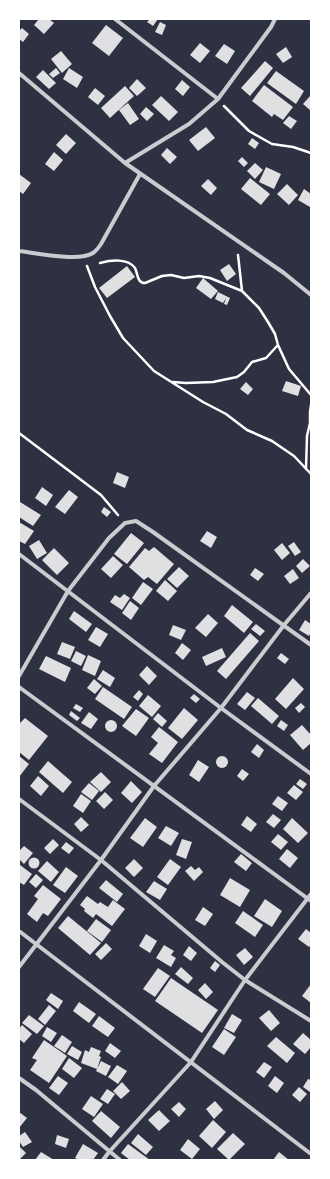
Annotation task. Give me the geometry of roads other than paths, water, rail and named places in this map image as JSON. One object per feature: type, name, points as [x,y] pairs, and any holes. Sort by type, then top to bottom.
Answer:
[{"type":"street","points":[[115,19],[218,99]]},
{"type":"street","points":[[125,163],[189,124],[218,99],[275,19]]},
{"type":"street","points":[[19,73],[125,163],[284,273],[311,295]]},
{"type":"street","points":[[19,251],[56,256],[83,257],[93,253],[101,244],[140,174]]},
{"type":"street","points":[[19,676],[68,591],[109,538],[125,523],[136,521],[311,645]]},
{"type":"street","points":[[19,554],[221,708],[311,774]]},
{"type":"street","points":[[19,967],[101,860],[154,786],[221,708],[284,625],[311,593]]},
{"type":"street","points":[[19,687],[309,900]]},
{"type":"street","points":[[19,799],[101,860],[222,962],[246,980],[311,1021]]},
{"type":"street","points":[[103,1160],[191,1062],[246,980],[309,900],[311,894]]},
{"type":"street","points":[[19,931],[311,1154]]},
{"type":"street","points":[[19,1078],[36,1090],[120,1160]]}]
